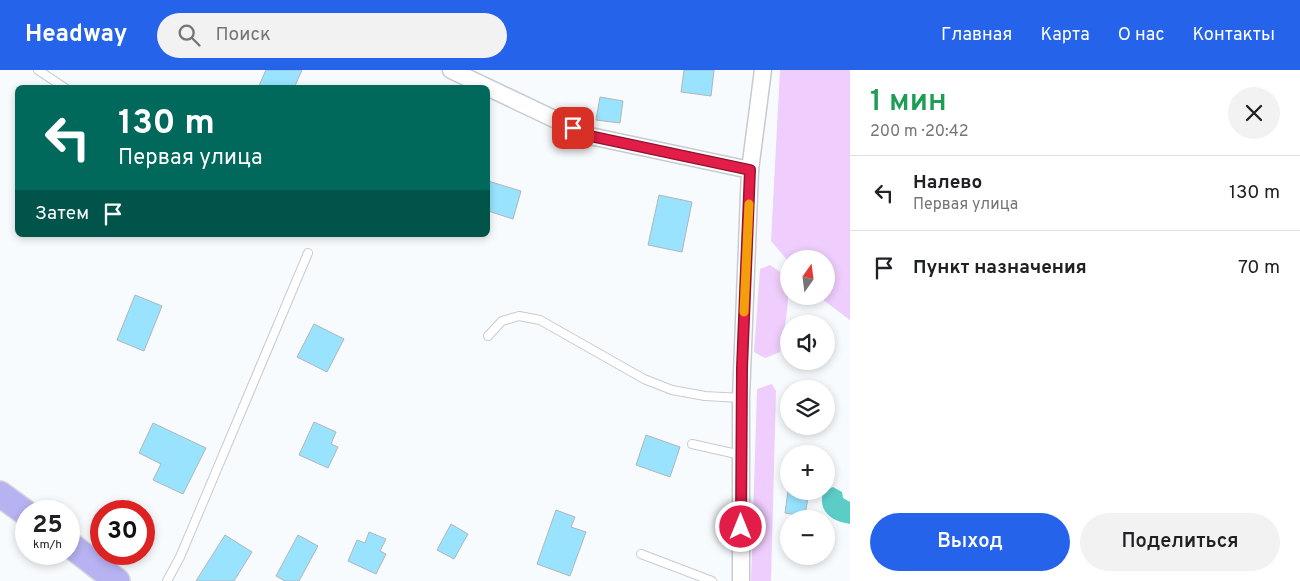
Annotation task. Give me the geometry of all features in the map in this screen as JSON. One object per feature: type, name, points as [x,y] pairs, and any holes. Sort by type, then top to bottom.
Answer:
[{"type":"main road","points":[[0,494],[15,505]]},
{"type":"main road","points":[[80,552],[117,581]]},
{"type":"street","points":[[451,70],[483,85]]},
{"type":"street","points":[[741,581],[741,398],[750,170],[763,70]]},
{"type":"street","points":[[490,89],[590,136],[750,170]]},
{"type":"lane","points":[[38,70],[60,85]]},
{"type":"lane","points":[[167,581],[184,548],[308,253]]},
{"type":"lane","points":[[488,336],[502,321],[519,316],[540,320],[644,379],[672,390],[705,396],[741,398]]},
{"type":"lane","points":[[692,444],[741,455]]},
{"type":"lane","points":[[641,554],[712,581]]},
{"type":"shaded area","points":[[780,70],[850,70],[850,320],[830,305],[835,305],[835,250],[780,252],[771,241]]},
{"type":"shaded area","points":[[770,265],[780,272],[780,305],[787,305],[786,315],[780,315],[780,352],[765,358],[754,352],[760,269]]},
{"type":"shaded area","points":[[772,384],[776,391],[771,581],[751,581],[757,389]]},
{"type":"water","points":[[835,488],[842,492],[843,498],[850,502],[850,524],[835,520],[835,510],[824,510],[822,500],[835,500]]},
{"type":"building","points":[[266,70],[302,70],[295,85],[259,85]]},
{"type":"building","points":[[684,70],[714,70],[711,96],[681,92]]},
{"type":"building","points":[[600,97],[623,101],[620,123],[596,120]]},
{"type":"building","points":[[490,182],[521,191],[513,219],[490,212]]},
{"type":"building","points":[[659,195],[692,202],[682,252],[648,245]]},
{"type":"building","points":[[135,295],[162,306],[144,351],[117,340]]},
{"type":"building","points":[[314,324],[344,339],[327,372],[297,357]]},
{"type":"building","points":[[314,422],[336,432],[331,444],[338,447],[328,468],[299,455]]},
{"type":"building","points":[[153,423],[206,448],[183,494],[153,480],[161,464],[139,453]]},
{"type":"building","points":[[646,435],[680,447],[670,477],[636,465]]},
{"type":"building","points":[[787,500],[808,500],[806,510],[785,510]]},
{"type":"building","points":[[556,510],[575,517],[571,527],[586,532],[570,576],[537,564]]},
{"type":"building","points":[[451,524],[468,534],[454,559],[437,550]]},
{"type":"building","points":[[369,532],[386,539],[380,551],[386,554],[376,574],[348,561],[357,540],[365,543]]},
{"type":"building","points":[[225,535],[252,552],[234,581],[196,581]]},
{"type":"building","points":[[298,535],[318,546],[299,581],[285,581],[276,576]]},
{"type":"slow traffic","points":[[744,312],[749,204]]},
{"type":"route","points":[[573,128],[590,136],[750,170],[741,398],[741,527]]}]
